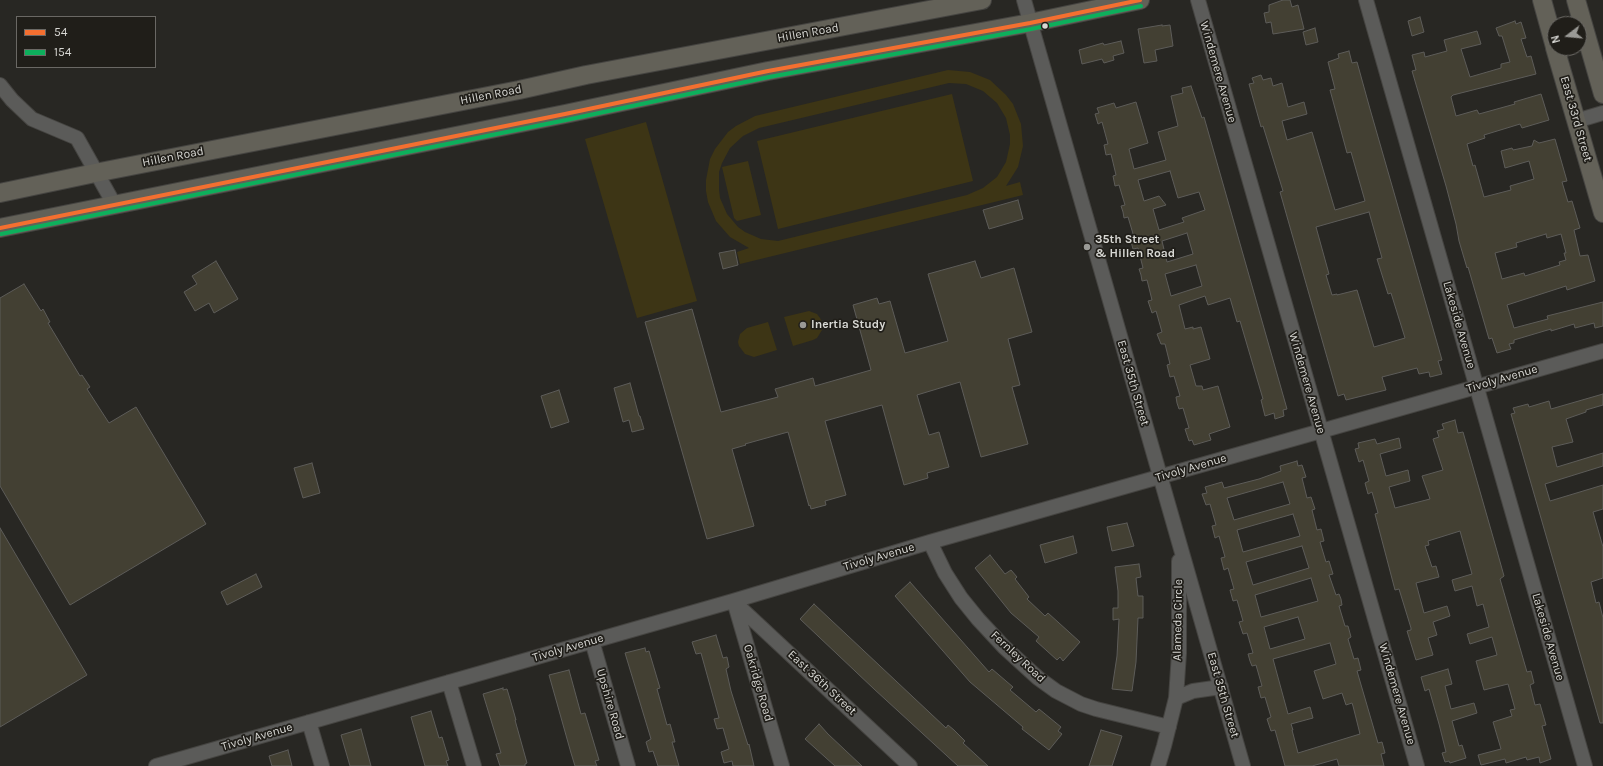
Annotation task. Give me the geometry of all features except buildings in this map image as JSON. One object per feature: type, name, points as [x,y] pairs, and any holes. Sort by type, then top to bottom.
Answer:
[{"type":"main road","name":"Hillen Road","points":[[0,193],[503,93],[586,75],[982,0]]},
{"type":"main road","points":[[0,228],[768,72],[1030,23],[1140,0]]},
{"type":"main road","name":"East 33rd Street","points":[[1542,0],[1547,18]]},
{"type":"main road","points":[[1576,0],[1603,94]]},
{"type":"main road","name":"East 33rd Street","points":[[1558,56],[1603,214]]},
{"type":"street","name":"East 35th Street","points":[[1024,0],[1243,766]]},
{"type":"street","name":"Windemere Avenue","points":[[1198,0],[1417,766]]},
{"type":"street","name":"Lakeside Avenue","points":[[1366,0],[1585,766]]},
{"type":"street","points":[[0,85],[12,100],[32,120],[77,138],[95,173],[114,204]]},
{"type":"street","points":[[1576,121],[1603,114]]},
{"type":"street","name":"Tivoly Avenue","points":[[163,765],[930,542],[1603,350]]},
{"type":"street","name":"Fernley Road","points":[[930,542],[945,573],[960,598],[1004,647],[1038,678],[1056,691],[1081,704],[1169,727]]},
{"type":"street","name":"Alameda Circle","points":[[1158,766],[1176,698],[1179,646],[1179,543]]},
{"type":"street","name":"Oakridge Road","points":[[733,600],[782,766]]},
{"type":"street","name":"East 36th Street","points":[[733,600],[910,766]]},
{"type":"street","name":"Upshire Road","points":[[592,641],[628,766]]},
{"type":"street","points":[[449,682],[474,766]]},
{"type":"street","points":[[1176,698],[1193,690],[1221,687]]},
{"type":"street","points":[[309,722],[322,766]]},
{"type":"shaded area","points":[[948,70],[970,72],[990,80],[1013,104],[1021,124],[1023,146],[1018,167],[1006,186],[1020,182],[1023,195],[740,264],[737,252],[749,248],[730,237],[716,221],[708,202],[706,180],[710,159],[715,149],[728,132],[755,116]],"holes":[[[949,83],[966,84],[983,91],[997,103],[1006,118],[1010,135],[1010,144],[1006,162],[997,177],[983,188],[967,195],[778,241],[761,239],[745,232],[738,227],[727,214],[720,198],[719,172],[730,148],[743,136],[759,128]]]},
{"type":"shaded area","points":[[952,94],[973,181],[778,229],[757,141]]},
{"type":"shaded area","points":[[646,122],[697,301],[637,318],[585,139]]},
{"type":"shaded area","points":[[748,161],[761,215],[737,221],[734,218],[722,167]]},
{"type":"shaded area","points":[[809,311],[817,314],[820,318],[822,322],[822,330],[817,338],[793,346],[784,317]]},
{"type":"shaded area","points":[[768,322],[777,350],[754,357],[745,354],[738,342],[740,334],[747,328]]},
{"type":"transit line","name":"54","points":[[0,228],[565,114],[768,71],[1030,23],[1140,0]]},
{"type":"transit line","name":"154","points":[[1,234],[566,120],[769,77],[1031,29],[1141,6]]},
{"type":"place","name":"35th Street & Hillen Road","points":[[1087,247]]},
{"type":"place","name":"Inertia Study","points":[[803,325]]}]
